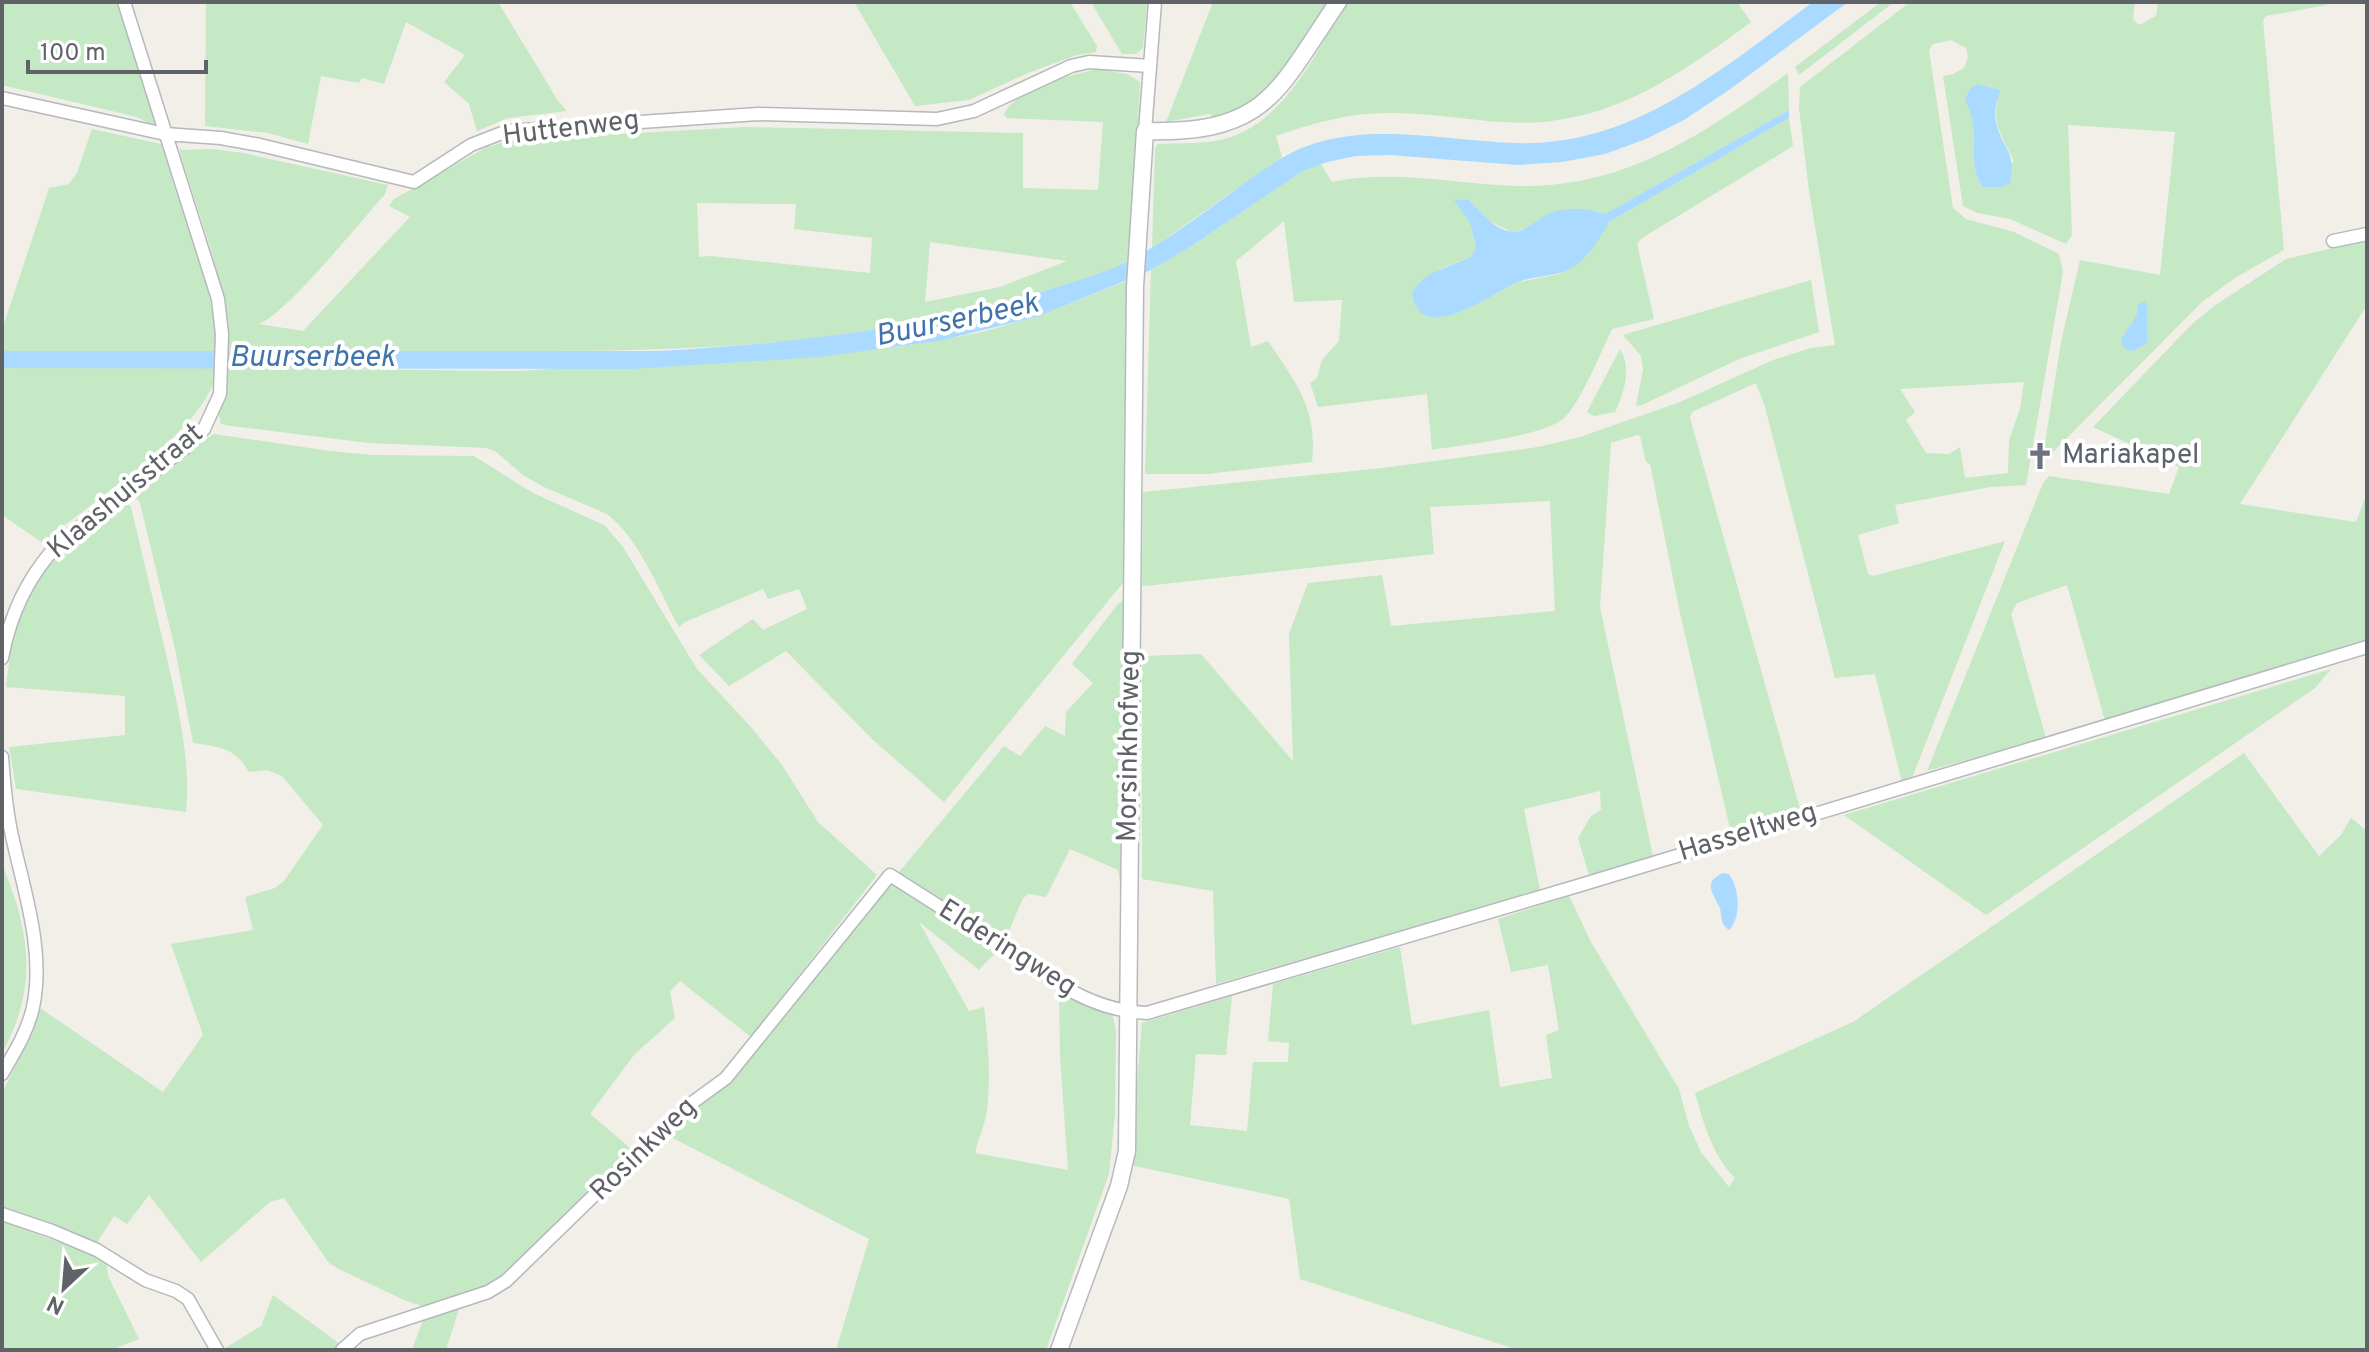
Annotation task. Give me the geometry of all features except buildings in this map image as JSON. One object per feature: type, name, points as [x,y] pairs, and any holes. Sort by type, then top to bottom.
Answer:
[{"type":"street","name":"Klaashuisstraat","points":[[2,658],[16,604],[46,557],[61,541],[195,439],[209,421],[220,394],[222,334],[218,299],[124,2]]},
{"type":"street","points":[[1155,2],[1145,131],[1180,132],[1210,129],[1264,105],[1277,92],[1338,2]]},
{"type":"street","name":"Huttenweg","points":[[2,98],[165,134],[221,138],[260,145],[414,182],[471,145],[507,131],[758,114],[937,119],[974,111],[1071,66],[1089,62],[1150,66]]},
{"type":"street","name":"Morsinkhofweg","points":[[1059,1350],[1122,1176],[1127,1151],[1135,281],[1145,131]]},
{"type":"street","points":[[2333,241],[2367,234]]},
{"type":"street","name":"Hasseltweg","points":[[1128,1012],[1147,1013],[1539,898],[2367,647]]},
{"type":"street","points":[[2,757],[12,834],[34,936],[35,974],[33,1007],[21,1040],[2,1074]]},
{"type":"street","name":"Elderingweg","points":[[890,875],[1075,993],[1094,1003],[1128,1012]]},
{"type":"street","name":"Rosinkweg","points":[[342,1350],[360,1334],[488,1292],[506,1281],[655,1136],[689,1105],[726,1078],[890,875]]},
{"type":"street","points":[[2,1214],[97,1250],[145,1280],[176,1291],[188,1299],[217,1350]]},
{"type":"green space","points":[[2,2],[117,2],[159,129],[137,117],[2,85]]},
{"type":"green space","points":[[206,2],[498,2],[567,111],[508,118],[477,131],[469,104],[444,82],[465,55],[406,22],[384,84],[362,78],[359,83],[321,76],[308,144],[268,133],[205,126]]},
{"type":"green space","points":[[854,2],[1070,2],[1097,46],[1096,52],[1077,55],[1028,73],[969,100],[915,106]]},
{"type":"green space","points":[[1091,2],[1147,2],[1143,48],[1136,54],[1122,54]]},
{"type":"green space","points":[[1213,2],[1331,2],[1279,81],[1257,103],[1219,119],[1209,114],[1166,122]]},
{"type":"green space","points":[[1347,2],[1737,2],[1751,22],[1660,83],[1636,96],[1585,114],[1558,120],[1515,123],[1409,113],[1373,113],[1331,120],[1276,136],[1282,157],[1152,248],[1157,144],[1214,141],[1238,135],[1259,123],[1294,87]]},
{"type":"green space","points":[[1881,2],[1894,2],[1799,75],[1795,67]]},
{"type":"green space","points":[[1910,2],[2135,2],[2133,19],[2139,25],[2156,16],[2158,2],[2327,2],[2327,5],[2266,16],[2263,20],[2284,250],[2235,278],[2202,302],[2046,459],[2043,455],[2061,342],[2080,260],[2160,275],[2175,132],[2068,125],[2072,235],[2066,244],[2010,219],[1977,213],[1963,206],[1943,76],[1964,68],[1968,57],[1966,48],[1951,40],[1933,44],[1929,50],[1953,208],[1966,219],[2014,232],[2059,254],[2063,272],[2026,485],[1990,487],[1895,505],[1899,523],[1858,535],[1868,574],[1873,576],[2005,541],[1912,778],[1902,782],[1875,674],[1835,678],[1765,407],[1756,383],[1692,412],[1690,418],[1801,812],[1731,833],[1680,613],[1650,464],[1646,462],[1640,436],[1637,435],[1611,443],[1600,607],[1653,856],[1589,875],[1578,838],[1591,816],[1601,810],[1600,791],[1524,809],[1540,890],[1216,984],[1213,891],[1142,879],[1142,656],[1201,654],[1293,761],[1289,634],[1308,583],[1382,575],[1391,626],[1555,611],[1550,501],[1430,507],[1434,554],[1145,586],[1142,585],[1143,492],[1383,468],[1538,447],[1580,437],[1680,402],[1773,360],[1811,348],[1835,345],[1809,191],[1799,108],[1800,87]],"holes":[[[1998,101],[1997,124],[2014,161],[1982,187],[1975,169],[1972,113]],[[2024,382],[2020,409],[2009,440],[2008,473],[1965,478],[1960,447],[1949,454],[1926,453],[1906,420],[1915,412],[1900,389]]]},
{"type":"green space","points":[[1097,69],[1127,74],[1140,82],[1132,258],[1076,282],[956,314],[894,327],[768,343],[577,351],[229,351],[218,275],[180,152],[180,147],[182,150],[212,149],[243,153],[388,185],[385,194],[304,286],[259,324],[303,331],[410,217],[389,206],[394,199],[485,148],[531,139],[745,127],[1023,133],[1023,188],[1098,190],[1103,122],[1007,118],[1004,115],[1009,106],[1030,91]],"holes":[[[697,203],[796,204],[794,229],[872,238],[870,273],[699,257]],[[930,242],[1067,261],[1000,287],[925,302]]]},
{"type":"green space","points":[[1788,73],[1789,110],[1605,214],[1597,211],[1512,232],[1487,220],[1468,199],[1455,200],[1470,223],[1476,246],[1471,257],[1431,274],[1413,293],[1440,317],[1461,311],[1519,282],[1559,274],[1580,262],[1609,222],[1789,118],[1793,146],[1642,238],[1637,244],[1654,319],[1612,329],[1571,410],[1555,424],[1522,435],[1432,450],[1427,394],[1318,407],[1310,383],[1317,378],[1322,360],[1339,341],[1342,300],[1294,302],[1284,221],[1236,261],[1251,347],[1268,341],[1303,397],[1312,427],[1312,462],[1207,474],[1145,474],[1151,270],[1303,171],[1321,164],[1332,182],[1401,177],[1516,186],[1556,185],[1593,178],[1661,154],[1725,117]]},
{"type":"green space","points":[[92,129],[161,144],[209,294],[217,327],[217,351],[2,351],[2,330],[49,188],[69,184],[77,173]]},
{"type":"green space","points":[[2367,240],[2367,305],[2240,504],[2356,522],[2367,493],[2367,639],[2105,721],[2067,585],[2017,603],[2011,614],[2046,738],[1927,771],[2043,483],[2049,476],[2169,494],[2179,467],[2093,427],[2192,324],[2214,306],[2286,259]]},
{"type":"green space","points":[[1131,279],[1124,455],[1127,578],[944,802],[871,738],[786,651],[729,686],[699,655],[753,619],[763,630],[807,609],[799,589],[768,599],[763,589],[679,627],[648,567],[619,525],[607,514],[523,475],[495,451],[486,448],[369,443],[231,426],[221,424],[218,411],[227,368],[518,371],[897,347],[978,333],[1040,316]]},
{"type":"green space","points":[[1811,280],[1819,332],[1739,359],[1640,406],[1636,405],[1643,370],[1641,356],[1623,335]]},
{"type":"green space","points":[[1620,349],[1626,372],[1618,405],[1615,412],[1594,416],[1587,412]]},
{"type":"green space","points":[[217,367],[211,388],[177,433],[153,456],[60,529],[46,545],[2,515],[2,368]]},
{"type":"green space","points":[[214,434],[373,455],[474,456],[533,493],[604,525],[623,547],[697,669],[782,765],[818,822],[877,875],[751,1037],[680,981],[670,992],[675,1018],[634,1055],[590,1114],[635,1152],[512,1270],[482,1290],[422,1306],[404,1300],[329,1263],[284,1198],[270,1202],[201,1262],[149,1195],[127,1224],[114,1216],[96,1244],[2,1209],[2,1093],[34,1029],[40,1008],[163,1092],[203,1035],[171,944],[253,930],[245,897],[275,888],[284,881],[323,825],[282,776],[267,770],[249,772],[232,753],[193,743],[175,649],[140,503],[135,497]]},
{"type":"green space","points":[[126,503],[131,507],[179,715],[187,773],[186,812],[16,789],[9,747],[125,735],[125,696],[6,687],[15,626],[33,587],[45,570],[75,541]]},
{"type":"green space","points":[[1127,597],[1123,906],[1118,870],[1070,849],[1046,897],[1029,894],[1023,898],[1005,940],[899,872],[1004,746],[1020,756],[1045,726],[1065,736],[1066,712],[1093,683],[1072,664],[1117,605]]},
{"type":"green space","points":[[2331,669],[2315,688],[1986,915],[1844,815]]},
{"type":"green space","points":[[2244,753],[2319,856],[2341,835],[2351,818],[2367,831],[2367,1350],[1518,1350],[1300,1279],[1289,1199],[1130,1165],[1142,1023],[1232,996],[1226,1055],[1196,1054],[1190,1125],[1247,1131],[1253,1062],[1288,1062],[1289,1043],[1268,1041],[1273,984],[1400,947],[1412,1025],[1489,1010],[1500,1087],[1552,1078],[1546,1035],[1559,1030],[1548,965],[1511,972],[1498,919],[1569,896],[1591,942],[1679,1089],[1689,1126],[1701,1152],[1729,1187],[1735,1178],[1715,1149],[1695,1093],[1853,1022]]},
{"type":"green space","points":[[2,862],[21,921],[26,973],[17,1021],[2,1053]]},
{"type":"green space","points":[[893,884],[997,951],[979,970],[919,922],[969,1011],[984,1007],[988,1097],[975,1153],[1068,1170],[1060,1056],[1059,986],[1112,1013],[1116,1030],[1115,1113],[1109,1174],[1046,1350],[836,1350],[869,1239],[667,1135],[887,887]]},
{"type":"green space","points":[[2,1221],[106,1259],[108,1276],[139,1339],[111,1350],[2,1350]]},
{"type":"green space","points":[[273,1295],[340,1344],[336,1350],[222,1350],[261,1326]]},
{"type":"green space","points":[[459,1309],[446,1350],[412,1350],[424,1317]]},
{"type":"water","name":"Buurserbeek","points":[[1813,2],[1848,2],[1729,90],[1684,120],[1646,139],[1605,154],[1562,162],[1518,165],[1389,155],[1356,156],[1327,162],[1303,171],[1151,270],[1040,316],[938,341],[819,357],[631,369],[2,368],[2,351],[658,351],[798,340],[936,318],[1027,296],[1122,264],[1178,231],[1274,162],[1323,141],[1347,136],[1395,134],[1515,143],[1558,141],[1599,132],[1637,118],[1674,99],[1745,53]]},
{"type":"water","points":[[1977,84],[2000,90],[1995,118],[2011,163],[2010,184],[2001,187],[1982,187],[1974,164],[1973,122],[1965,101],[1969,90]]},
{"type":"water","points":[[1789,110],[1789,118],[1609,222],[1590,252],[1569,270],[1521,281],[1460,312],[1443,317],[1429,316],[1418,309],[1412,293],[1419,283],[1430,274],[1471,257],[1476,246],[1470,223],[1454,200],[1468,199],[1492,223],[1510,231],[1523,229],[1560,210],[1580,209],[1605,214]]},
{"type":"water","points":[[2144,301],[2147,305],[2147,343],[2133,351],[2125,349],[2121,342],[2138,311],[2138,305]]},
{"type":"water","points":[[1723,873],[1729,874],[1737,894],[1736,918],[1729,930],[1722,922],[1711,888],[1713,880]]},
{"type":"place","name":"Mariakapel","points":[[2040,456]]}]
